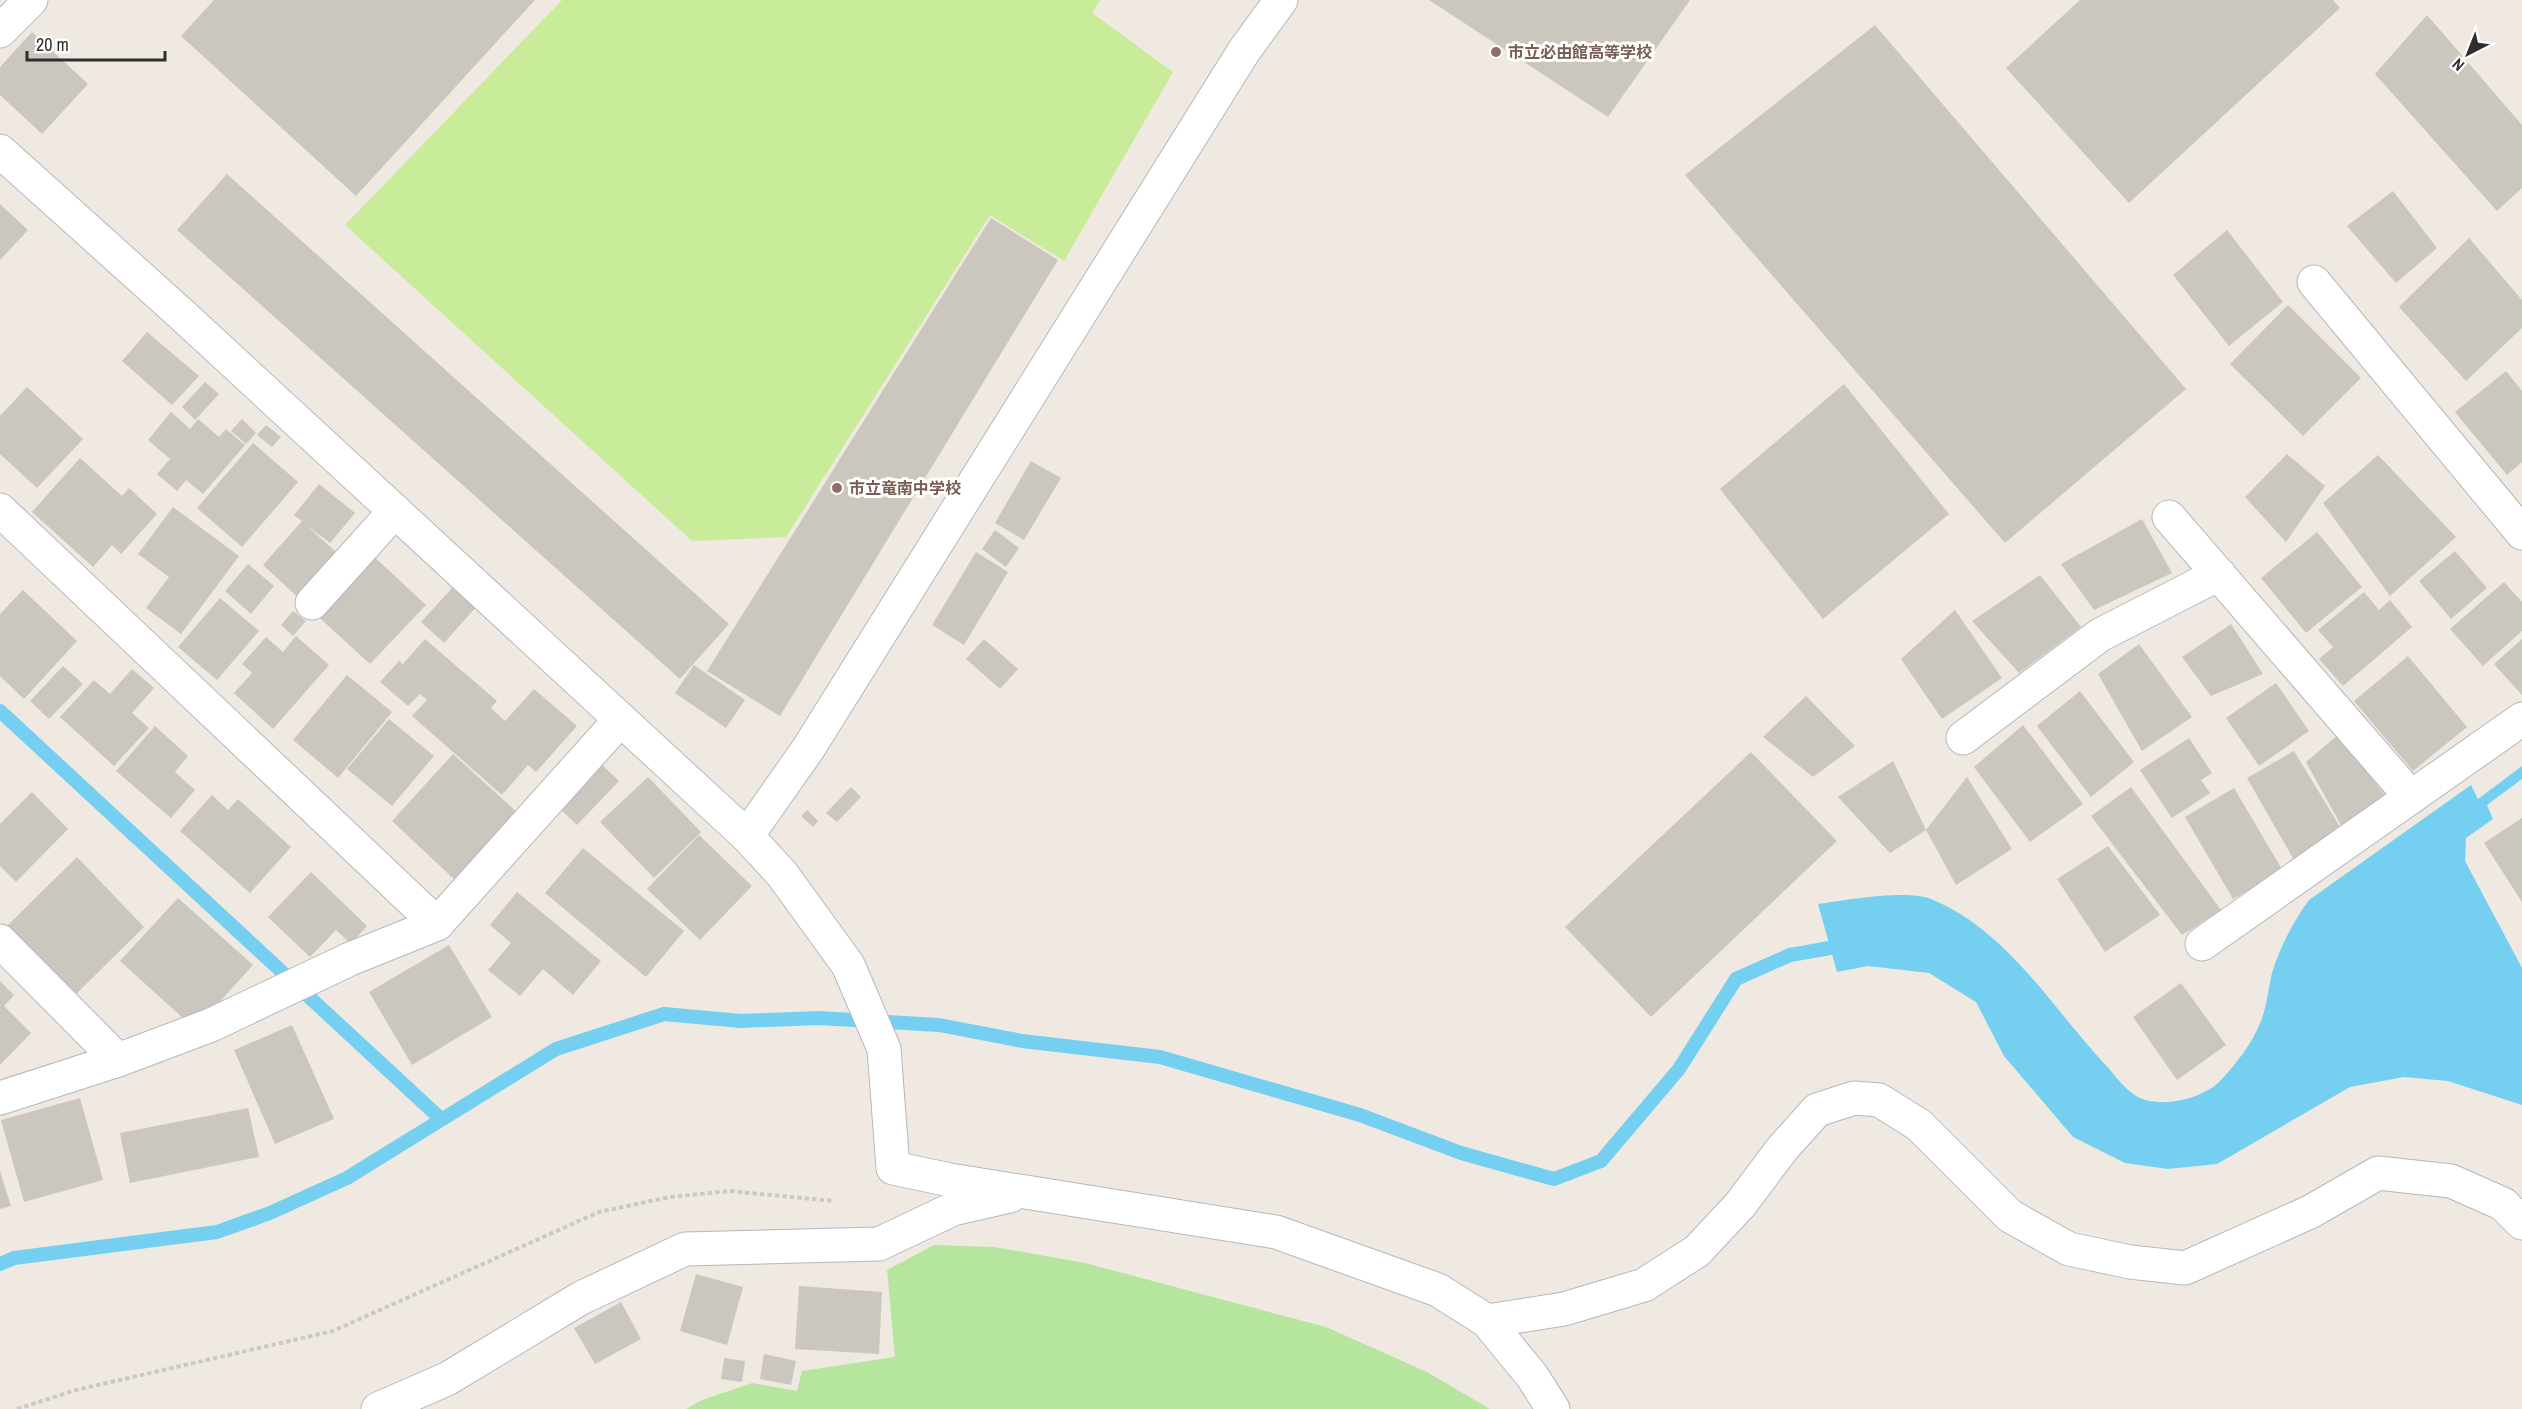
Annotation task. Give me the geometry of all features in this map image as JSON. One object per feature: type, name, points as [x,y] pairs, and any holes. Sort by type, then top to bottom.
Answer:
[{"type":"street","points":[[0,31],[31,0]]},
{"type":"street","points":[[747,836],[808,749],[1244,51],[1281,0]]},
{"type":"street","points":[[0,151],[747,836],[782,874],[848,965],[884,1049],[893,1168],[950,1180],[1275,1232],[1438,1290],[1487,1321],[1532,1376],[1553,1409]]},
{"type":"street","points":[[2314,282],[2522,533]]},
{"type":"street","points":[[0,510],[437,924]]},
{"type":"street","points":[[312,603],[395,511]]},
{"type":"street","points":[[2169,517],[2411,797]]},
{"type":"street","points":[[1963,738],[2100,635],[2219,574]]},
{"type":"street","points":[[2202,944],[2522,719]]},
{"type":"street","points":[[0,1098],[118,1060],[211,1025],[317,975],[437,924],[620,720]]},
{"type":"street","points":[[0,941],[118,1060]]},
{"type":"street","points":[[1487,1321],[1564,1309],[1644,1285],[1697,1251],[1740,1205],[1782,1149],[1817,1110],[1854,1098],[1879,1100],[1919,1125],[2010,1216],[2069,1249],[2130,1262],[2185,1268],[2310,1212],[2378,1173],[2451,1181],[2503,1204],[2522,1223]]},
{"type":"street","points":[[378,1409],[447,1379],[580,1298],[685,1248],[879,1244],[953,1209],[1026,1192]]},
{"type":"path","points":[[17,1409],[76,1390],[333,1331],[599,1212],[670,1197],[729,1191],[840,1202]]},
{"type":"green space","points":[[562,0],[1100,0],[1092,13],[1173,72],[1064,261],[990,215],[786,537],[692,541],[345,225]]},
{"type":"green space","points":[[934,1245],[994,1247],[1085,1263],[1326,1327],[1427,1372],[1490,1409],[686,1409],[702,1400],[752,1383],[797,1391],[802,1371],[895,1357],[887,1270]]},
{"type":"water","points":[[2522,766],[2522,779],[2487,805],[2493,819],[2466,838],[2465,861],[2522,968],[2522,1105],[2448,1081],[2404,1077],[2350,1087],[2217,1164],[2168,1169],[2125,1163],[2073,1137],[2004,1056],[1976,1002],[1929,973],[1868,966],[1837,972],[1818,904],[1876,896],[1907,895],[1931,899],[1958,912],[2004,948],[2132,1093],[2152,1101],[2177,1101],[2212,1088],[2232,1068],[2248,1046],[2263,1015],[2272,973],[2279,954],[2292,926],[2309,900],[2471,785],[2478,799]]},
{"type":"building","points":[[214,0],[535,0],[356,196],[181,36]]},
{"type":"building","points":[[1429,0],[1690,0],[1608,117]]},
{"type":"building","points":[[2080,0],[2333,0],[2340,8],[2129,203],[2006,68]]},
{"type":"building","points":[[2427,15],[2522,125],[2522,188],[2497,211],[2375,74]]},
{"type":"building","points":[[1875,25],[2186,389],[2005,543],[1685,175]]},
{"type":"building","points":[[32,32],[88,84],[42,134],[0,95],[0,67]]},
{"type":"building","points":[[227,174],[729,624],[680,679],[177,230]]},
{"type":"building","points":[[2393,191],[2437,248],[2396,283],[2347,226]]},
{"type":"building","points":[[0,204],[28,230],[0,260]]},
{"type":"building","points":[[991,218],[1058,260],[780,716],[707,671]]},
{"type":"building","points":[[2227,230],[2283,302],[2229,346],[2173,275]]},
{"type":"building","points":[[2469,238],[2522,300],[2522,328],[2466,381],[2399,307]]},
{"type":"building","points":[[2288,305],[2361,378],[2303,436],[2230,364]]},
{"type":"building","points":[[147,332],[199,376],[172,405],[122,361]]},
{"type":"building","points":[[2506,371],[2522,391],[2522,462],[2507,475],[2455,412]]},
{"type":"building","points":[[205,382],[219,394],[195,420],[182,407]]},
{"type":"building","points":[[1844,384],[1949,514],[1823,619],[1720,489]]},
{"type":"building","points":[[27,387],[83,439],[37,488],[0,454],[0,416]]},
{"type":"building","points":[[171,412],[190,429],[198,419],[219,437],[226,429],[245,445],[203,494],[186,480],[177,491],[157,474],[170,459],[148,440]]},
{"type":"building","points":[[242,419],[256,433],[246,444],[231,431]]},
{"type":"building","points":[[266,425],[281,437],[272,447],[257,435]]},
{"type":"building","points":[[253,443],[298,482],[242,547],[197,508]]},
{"type":"building","points":[[2287,454],[2325,486],[2286,542],[2245,497]]},
{"type":"building","points":[[2378,455],[2456,537],[2390,596],[2323,503]]},
{"type":"building","points":[[80,458],[122,496],[129,488],[157,514],[121,554],[112,545],[93,567],[32,512]]},
{"type":"building","points":[[1031,461],[1061,478],[1024,540],[995,523]]},
{"type":"building","points":[[319,484],[355,513],[330,543],[306,525],[344,559],[304,603],[263,565],[302,521],[294,515]]},
{"type":"building","points":[[173,507],[239,556],[181,634],[146,608],[169,577],[138,554]]},
{"type":"building","points":[[2142,519],[2172,573],[2094,610],[2061,564]]},
{"type":"building","points":[[995,530],[1019,548],[1006,567],[982,549]]},
{"type":"building","points":[[2317,532],[2362,587],[2306,633],[2261,578]]},
{"type":"building","points":[[368,551],[426,605],[370,664],[312,611]]},
{"type":"building","points":[[2455,551],[2487,588],[2451,619],[2419,581]]},
{"type":"building","points":[[976,552],[1008,572],[964,645],[932,625]]},
{"type":"building","points":[[248,564],[274,586],[251,614],[225,591]]},
{"type":"building","points":[[2040,575],[2081,627],[2019,673],[1972,621]]},
{"type":"building","points":[[2504,582],[2522,602],[2522,631],[2483,666],[2450,629]]},
{"type":"building","points":[[454,586],[477,606],[444,643],[421,622]]},
{"type":"building","points":[[23,590],[77,641],[24,699],[0,676],[0,614]]},
{"type":"building","points":[[2364,592],[2379,610],[2390,600],[2412,627],[2343,686],[2319,659],[2333,647],[2318,630]]},
{"type":"building","points":[[220,598],[259,631],[217,680],[178,647]]},
{"type":"building","points":[[1955,610],[2002,678],[1942,719],[1901,659]]},
{"type":"building","points":[[293,611],[306,621],[293,636],[281,625]]},
{"type":"building","points":[[2231,624],[2263,674],[2211,696],[2182,657]]},
{"type":"building","points":[[296,636],[329,665],[273,729],[234,693],[252,673],[242,664],[266,637],[283,652]]},
{"type":"building","points":[[425,639],[497,701],[491,708],[505,721],[534,689],[577,726],[536,772],[528,765],[502,795],[412,716],[427,700],[420,694],[408,706],[380,682],[400,660],[402,665]]},
{"type":"building","points":[[984,639],[1018,669],[1000,689],[966,659]]},
{"type":"building","points":[[2522,639],[2522,695],[2494,664]]},
{"type":"building","points":[[2139,644],[2192,717],[2142,751],[2098,674]]},
{"type":"building","points":[[2408,656],[2467,727],[2413,771],[2354,701]]},
{"type":"building","points":[[694,665],[745,700],[726,728],[675,693]]},
{"type":"building","points":[[63,666],[83,684],[49,719],[30,701]]},
{"type":"building","points":[[132,669],[154,688],[132,713],[149,728],[114,766],[60,717],[94,680],[110,694]]},
{"type":"building","points":[[347,675],[392,712],[338,778],[293,740]]},
{"type":"building","points":[[2276,683],[2309,731],[2259,766],[2226,718]]},
{"type":"building","points":[[2080,691],[2134,762],[2091,797],[2037,726]]},
{"type":"building","points":[[1806,696],[1855,746],[1813,777],[1763,737]]},
{"type":"building","points":[[389,719],[434,756],[392,806],[347,769]]},
{"type":"building","points":[[2023,725],[2083,804],[2030,842],[1974,767]]},
{"type":"building","points":[[155,726],[188,756],[175,772],[195,790],[171,818],[116,771]]},
{"type":"building","points":[[2338,735],[2388,799],[2347,836],[2306,762]]},
{"type":"building","points":[[2189,738],[2212,773],[2201,780],[2210,793],[2172,818],[2140,770]]},
{"type":"building","points":[[2294,751],[2342,830],[2294,860],[2247,778]]},
{"type":"building","points":[[1751,752],[1837,841],[1651,1017],[1565,927]]},
{"type":"building","points":[[453,754],[518,813],[456,881],[392,821]]},
{"type":"building","points":[[598,761],[619,781],[577,825],[556,805]]},
{"type":"building","points":[[1893,761],[1926,830],[1890,853],[1838,797]]},
{"type":"building","points":[[648,777],[701,832],[654,878],[600,822]]},
{"type":"building","points":[[1967,777],[2012,849],[1956,885],[1926,830]]},
{"type":"building","points":[[851,787],[861,797],[837,822],[826,813]]},
{"type":"building","points":[[2131,787],[2221,910],[2182,935],[2091,816]]},
{"type":"building","points":[[2234,788],[2283,871],[2233,899],[2185,817]]},
{"type":"building","points":[[32,792],[68,829],[16,882],[0,866],[0,824]]},
{"type":"building","points":[[212,795],[228,810],[238,799],[291,847],[250,893],[180,831]]},
{"type":"building","points":[[807,810],[818,821],[813,827],[801,816]]},
{"type":"building","points":[[2522,818],[2522,902],[2484,843]]},
{"type":"building","points":[[699,835],[752,886],[700,940],[647,889]]},
{"type":"building","points":[[2108,846],[2160,915],[2105,952],[2057,879]]},
{"type":"building","points":[[583,848],[684,931],[646,977],[545,893]]},
{"type":"building","points":[[77,857],[144,927],[71,999],[3,930]]},
{"type":"building","points":[[311,872],[367,926],[351,944],[336,930],[310,957],[268,917]]},
{"type":"building","points":[[517,892],[601,961],[573,995],[543,969],[520,996],[488,970],[511,943],[490,925]]},
{"type":"building","points":[[178,898],[253,965],[195,1029],[120,961]]},
{"type":"building","points":[[449,945],[492,1017],[412,1065],[369,992]]},
{"type":"building","points":[[0,981],[14,995],[4,1006],[31,1033],[0,1065]]},
{"type":"building","points":[[2181,983],[2226,1045],[2177,1080],[2133,1017]]},
{"type":"building","points":[[292,1025],[334,1119],[275,1144],[234,1050]]},
{"type":"building","points":[[80,1098],[103,1180],[24,1202],[1,1120]]},
{"type":"building","points":[[248,1108],[259,1157],[130,1183],[120,1133]]},
{"type":"building","points":[[0,1171],[11,1206],[0,1209]]},
{"type":"building","points":[[696,1274],[743,1287],[727,1345],[680,1331]]},
{"type":"building","points":[[799,1286],[882,1292],[879,1354],[795,1349]]},
{"type":"building","points":[[621,1302],[641,1339],[595,1364],[574,1328]]},
{"type":"building","points":[[764,1354],[796,1361],[791,1385],[760,1379]]},
{"type":"building","points":[[724,1358],[745,1361],[742,1382],[721,1379]]},
{"type":"waterway","points":[[0,711],[441,1119]]},
{"type":"waterway","points":[[0,1264],[14,1258],[217,1232],[270,1213],[347,1178],[556,1049],[664,1014],[741,1021],[818,1018],[939,1025],[1022,1041],[1160,1057],[1360,1115],[1461,1153],[1554,1179],[1601,1161],[1679,1069],[1736,979],[1790,955],[1847,945]]},
{"type":"place","name":"市立必由館高等学校","points":[[1496,52]]},
{"type":"place","name":"市立竜南中学校","points":[[837,488]]}]
